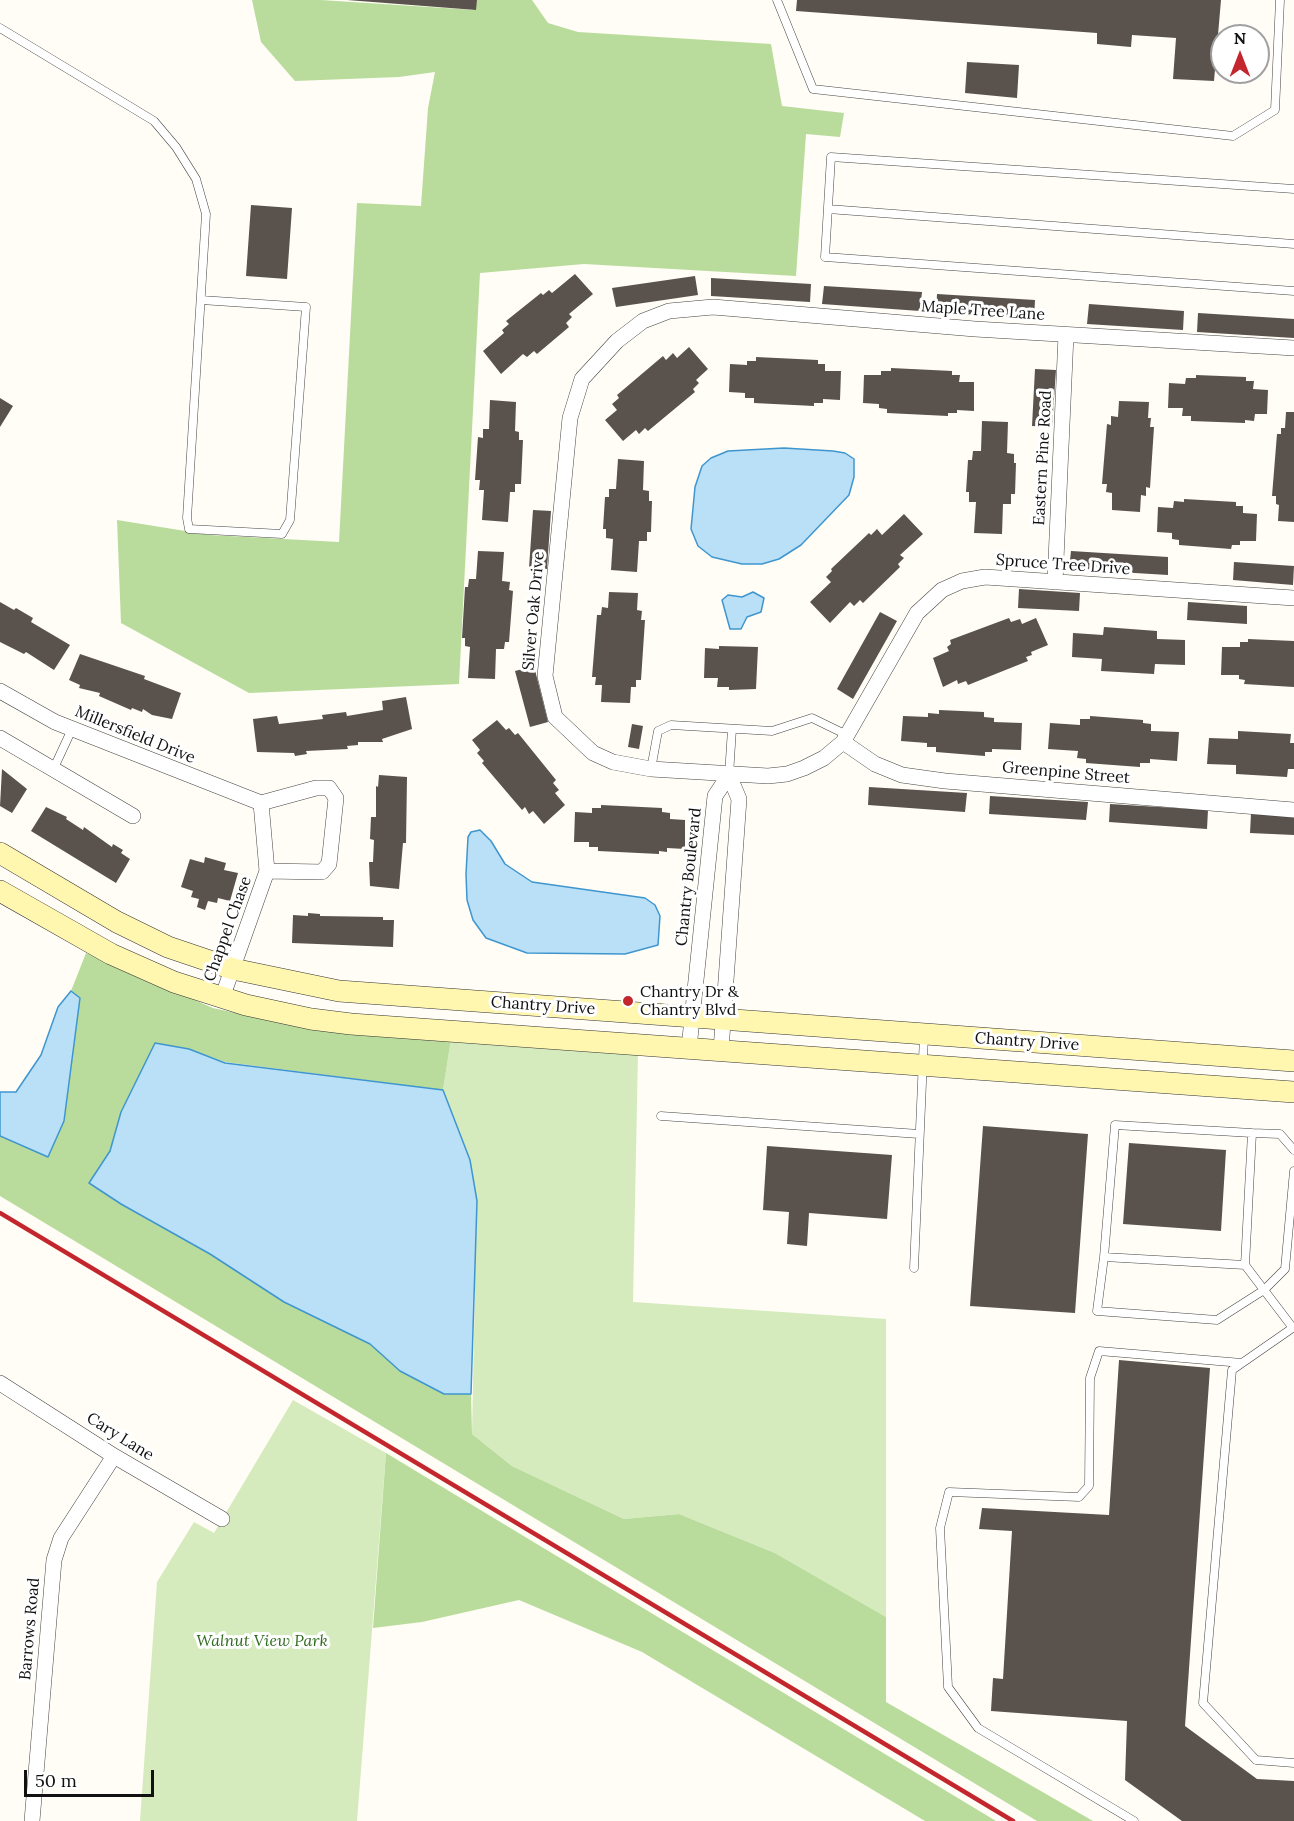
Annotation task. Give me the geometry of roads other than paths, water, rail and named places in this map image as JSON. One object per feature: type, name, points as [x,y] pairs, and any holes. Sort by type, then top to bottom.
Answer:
[{"type":"street","name":"Maple Tree Lane","points":[[669,311],[713,307],[1066,335],[1294,348]]},
{"type":"street","name":"Silver Oak Drive","points":[[669,311],[643,321],[617,341],[582,379],[570,418],[545,676],[555,717],[593,753],[613,762],[651,769],[729,775],[787,774],[824,758],[846,739]]},
{"type":"street","name":"Eastern Pine Road","points":[[1055,582],[1066,335]]},
{"type":"street","name":"Spruce Tree Drive","points":[[846,739],[917,613],[928,600],[962,581],[985,577],[1294,598]]},
{"type":"street","name":"Millersfield Drive","points":[[0,691],[72,729],[261,802]]},
{"type":"street","points":[[0,738],[133,816]]},
{"type":"street","name":"Greenpine Street","points":[[846,739],[875,764],[902,775],[945,781],[1294,810]]},
{"type":"street","name":"Chantry Boulevard","points":[[689,1048],[715,796],[729,775]]},
{"type":"street","points":[[721,1050],[739,799],[729,775]]},
{"type":"street","name":"Chappel Chase","points":[[222,998],[267,871],[261,802],[316,788],[329,788],[336,798],[329,864],[322,873],[267,871]]},
{"type":"street","name":"Chantry Drive","points":[[0,853],[117,922],[168,947],[233,969],[339,991],[1294,1061]]},
{"type":"street","name":"Chantry Drive","points":[[0,891],[111,954],[174,982],[222,998],[311,1019],[351,1024],[1294,1092]]},
{"type":"street","name":"Cary Lane","points":[[0,1383],[114,1456],[222,1519]]},
{"type":"street","name":"Barrows Road","points":[[32,1821],[54,1560],[61,1538],[114,1456]]},
{"type":"lane","points":[[777,0],[813,89],[1233,136],[1275,110],[1280,0]]},
{"type":"lane","points":[[0,28],[154,121],[176,147],[196,178],[206,213],[187,518],[189,529],[282,534],[290,520],[306,307],[201,300]]},
{"type":"lane","points":[[1294,189],[831,157],[825,257],[1294,291]]},
{"type":"lane","points":[[828,209],[1294,244]]},
{"type":"lane","points":[[651,769],[658,731],[671,725],[772,731],[812,718],[846,739]]},
{"type":"lane","points":[[53,770],[72,729]]},
{"type":"lane","points":[[729,775],[732,729]]},
{"type":"lane","points":[[914,1268],[925,1034]]},
{"type":"lane","points":[[661,1116],[919,1134]]},
{"type":"lane","points":[[1294,1150],[1280,1134],[1115,1125],[1097,1311],[1217,1320],[1264,1290],[1285,1269],[1294,1171]]},
{"type":"lane","points":[[1252,1133],[1245,1265],[1293,1327],[1232,1370],[1203,1702],[1256,1760],[1294,1763]]},
{"type":"lane","points":[[1104,1257],[1245,1265]]},
{"type":"lane","points":[[1134,1821],[978,1728],[948,1687],[940,1528],[949,1492],[1079,1497],[1089,1486],[1090,1378],[1099,1351],[1242,1363]]},
{"type":"water","points":[[784,448],[833,451],[845,453],[854,459],[854,477],[849,495],[801,545],[779,559],[762,564],[742,564],[712,557],[698,546],[691,529],[695,487],[702,466],[711,458],[728,451]]},
{"type":"water","points":[[753,592],[764,598],[761,612],[747,617],[741,629],[730,629],[722,600],[728,595],[742,597]]},
{"type":"water","points":[[480,830],[491,841],[505,864],[532,882],[645,898],[655,905],[660,916],[658,945],[625,954],[527,953],[486,938],[473,920],[467,900],[468,837],[471,832]]},
{"type":"water","points":[[71,991],[80,998],[64,1121],[48,1157],[0,1136],[0,1092],[16,1092],[41,1055],[58,1007]]},
{"type":"water","points":[[155,1043],[189,1049],[225,1063],[443,1090],[470,1160],[477,1201],[471,1394],[444,1394],[400,1371],[370,1344],[284,1302],[210,1254],[121,1204],[89,1183],[110,1151],[121,1112]]},
{"type":"railway","points":[[0,1213],[1013,1821]]},
{"type":"place","name":"Chantry Dr & Chantry Blvd","points":[[628,1001]]},
{"type":"park label","name":"Walnut View Park","points":[[262,1641]]}]
